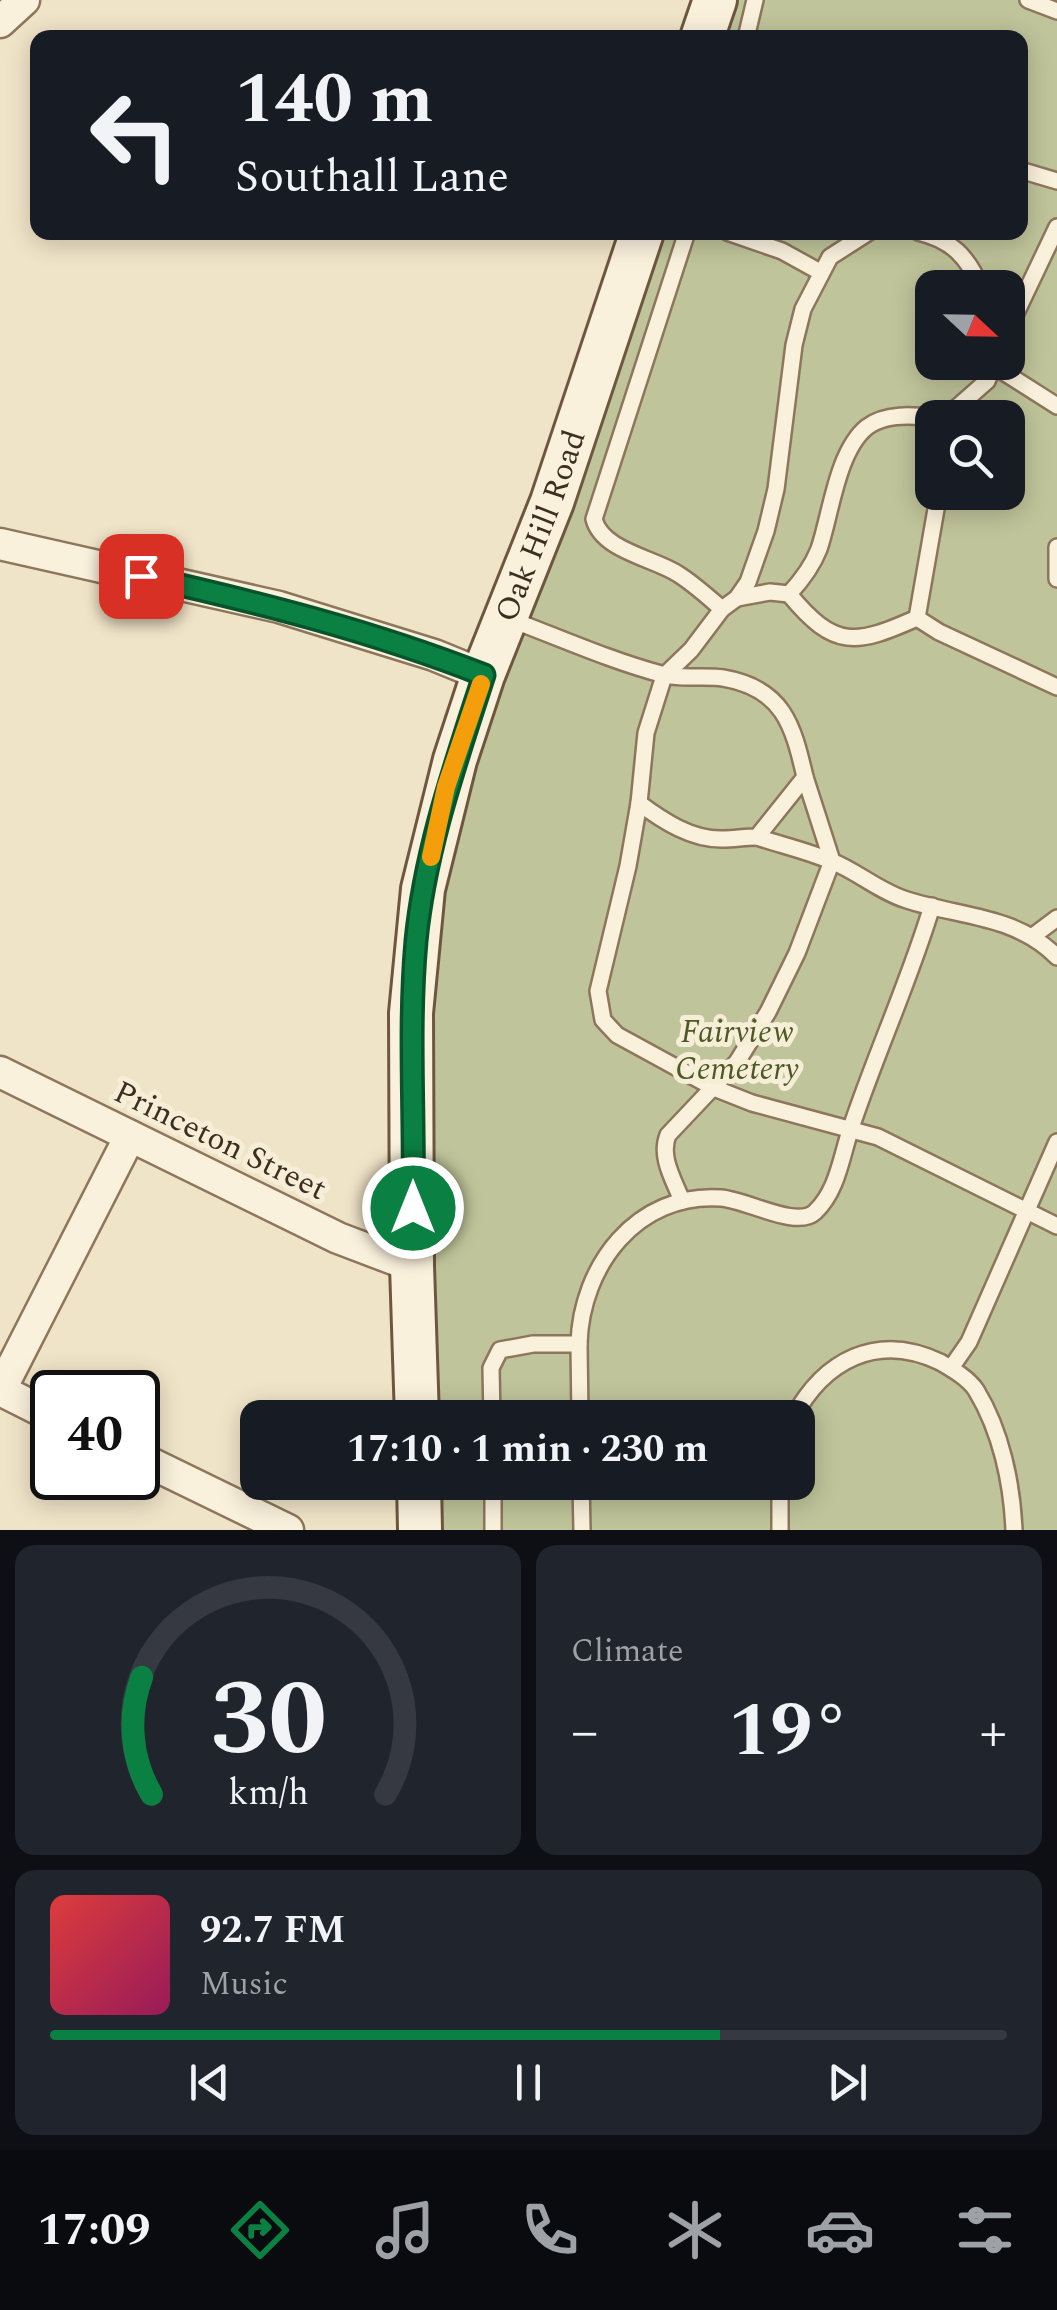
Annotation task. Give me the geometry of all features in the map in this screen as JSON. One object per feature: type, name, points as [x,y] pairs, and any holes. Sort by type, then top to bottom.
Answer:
[{"type":"street","points":[[0,22],[24,0]]},
{"type":"street","points":[[705,30],[714,0]]},
{"type":"street","name":"Oak Hill Road","points":[[416,1400],[410,1013],[416,938],[446,787],[484,675],[552,502],[639,240]]},
{"type":"street","points":[[0,544],[279,607],[434,655],[484,675]]},
{"type":"street","name":"Princeton Street","points":[[0,1072],[338,1238],[412,1266]]},
{"type":"street","points":[[30,1405],[0,1390],[130,1136]]},
{"type":"street","points":[[160,1468],[288,1530]]},
{"type":"street","points":[[419,1500],[420,1530]]},
{"type":"lane","points":[[748,30],[755,0]]},
{"type":"lane","points":[[1028,0],[1057,11]]},
{"type":"lane","points":[[1028,172],[1057,181]]},
{"type":"lane","points":[[1025,294],[1057,226]]},
{"type":"lane","points":[[684,240],[594,519],[596,527],[613,543],[674,571],[722,609]]},
{"type":"lane","points":[[750,240],[782,251],[820,272]]},
{"type":"lane","points":[[857,240],[830,258],[803,309],[794,345],[776,489],[748,582],[738,598],[722,609],[691,650],[664,676],[646,732],[628,866],[598,991],[603,1020],[617,1034],[714,1088],[752,1103],[878,1138],[1057,1226]]},
{"type":"lane","points":[[940,240],[963,253],[972,270]]},
{"type":"lane","points":[[966,400],[984,380]]},
{"type":"lane","points":[[1018,380],[1057,406]]},
{"type":"lane","points":[[789,594],[806,576],[818,551],[845,457],[857,438],[884,418],[915,418]]},
{"type":"lane","points":[[917,618],[937,510]]},
{"type":"lane","points":[[1057,547],[1057,579]]},
{"type":"lane","points":[[738,598],[770,592],[789,594],[806,614],[846,637],[873,638],[917,618]]},
{"type":"lane","points":[[507,618],[664,676],[722,678],[766,695],[789,718],[832,861],[779,992],[736,1062],[668,1135],[666,1160],[682,1201]]},
{"type":"lane","points":[[917,618],[1057,686]]},
{"type":"lane","points":[[756,837],[805,776]]},
{"type":"lane","points":[[639,803],[656,816],[699,836],[720,840],[756,837],[832,861],[904,900],[989,919],[1033,936],[1057,957]]},
{"type":"lane","points":[[580,1400],[580,1317],[597,1270],[613,1243],[642,1218],[682,1201],[719,1198],[743,1200],[794,1219],[805,1218],[814,1213],[829,1193],[912,973],[932,906]]},
{"type":"lane","points":[[1033,936],[1057,918]]},
{"type":"lane","points":[[951,1368],[970,1342],[1057,1142]]},
{"type":"lane","points":[[491,1400],[490,1368],[500,1350],[533,1344],[579,1344]]},
{"type":"lane","points":[[802,1400],[820,1378],[846,1360],[865,1353],[894,1350],[923,1354],[951,1368],[974,1387],[993,1424],[1010,1485],[1014,1530]]},
{"type":"lane","points":[[493,1500],[493,1530]]},
{"type":"lane","points":[[581,1500],[582,1530]]},
{"type":"lane","points":[[780,1500],[780,1530]]},
{"type":"green space","name":"Fairview Cemetery","points":[[735,0],[1057,0],[1057,1530],[422,1530],[421,1500],[815,1500],[815,1400],[420,1400],[413,950],[654,240],[1028,240],[1028,30],[724,30]]},
{"type":"slow traffic","points":[[431,857],[446,787],[481,684]]},
{"type":"route","points":[[141,576],[279,607],[434,655],[484,675],[446,787],[416,938],[410,1013],[413,1208]]}]
